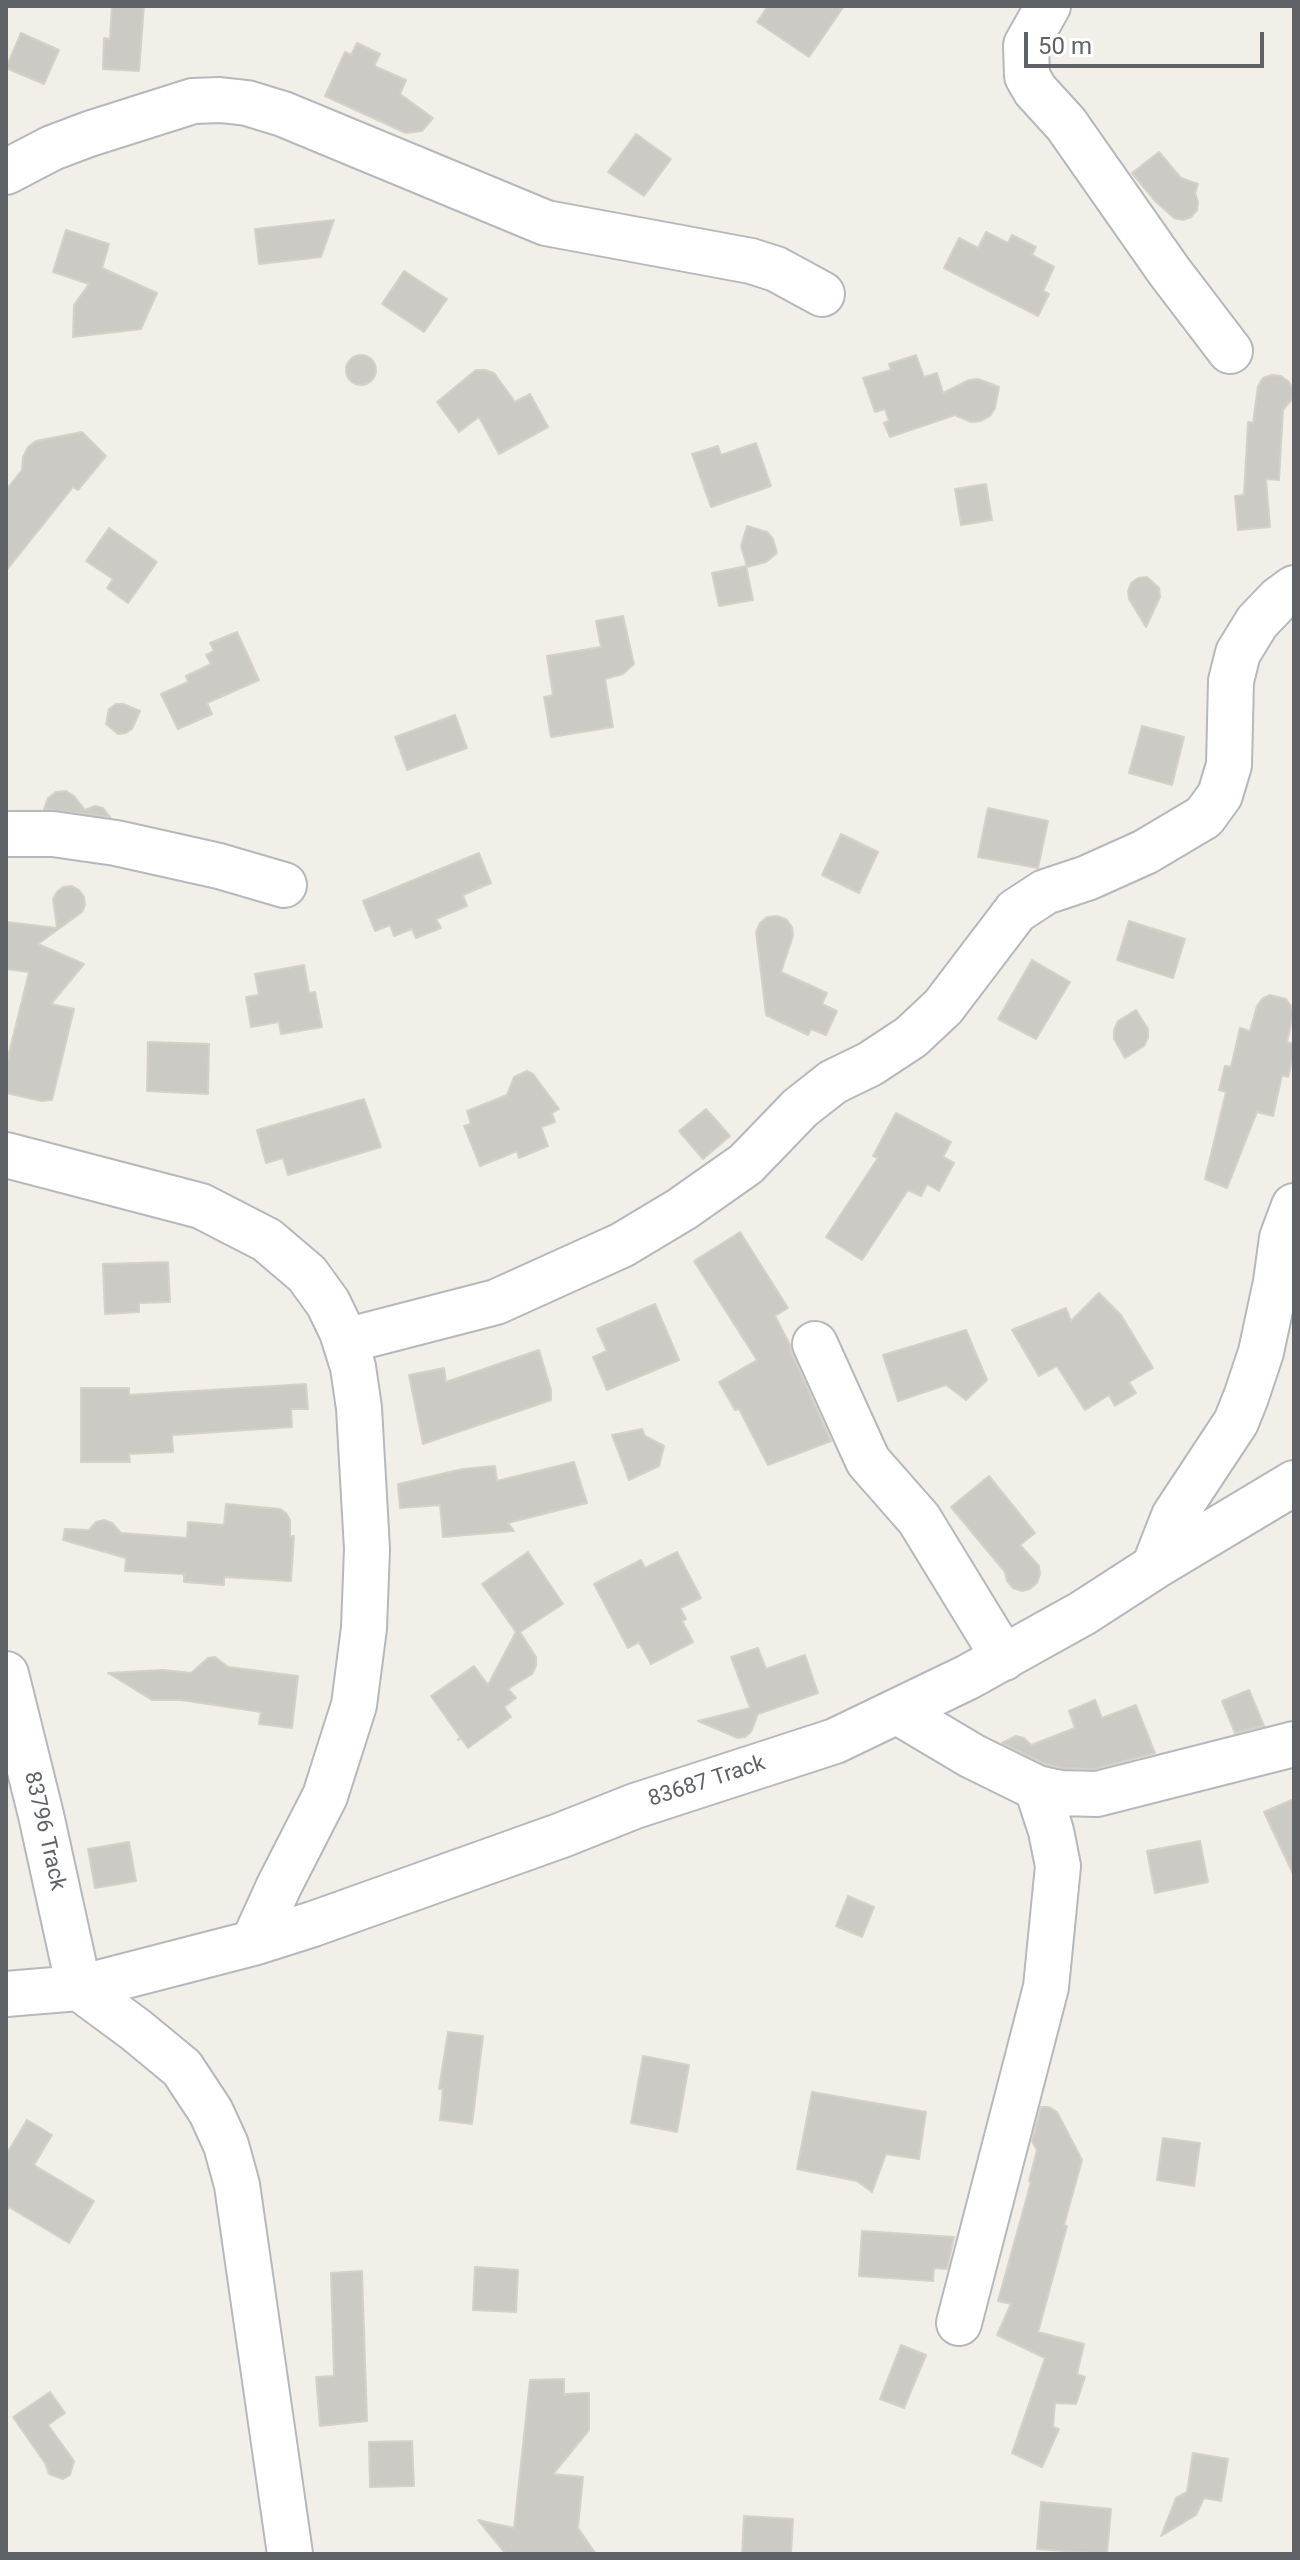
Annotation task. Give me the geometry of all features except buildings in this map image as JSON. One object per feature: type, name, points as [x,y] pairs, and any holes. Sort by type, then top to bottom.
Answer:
[{"type":"street","points":[[1048,6],[1026,45],[1027,76],[1035,90],[1066,124],[1169,271],[1230,351]]},
{"type":"street","points":[[6,172],[52,148],[193,101],[247,103],[283,114],[546,223],[751,261],[776,269],[822,294]]},
{"type":"street","points":[[345,1341],[496,1302],[622,1245],[670,1216],[746,1164],[800,1108],[833,1082],[870,1064],[911,1037],[943,1007],[1016,911],[1045,892],[1087,878],[1138,855],[1204,817],[1220,795],[1229,765],[1231,681],[1238,653],[1257,622],[1294,588]]},
{"type":"street","points":[[6,834],[53,834],[116,843],[219,866],[284,885]]},
{"type":"street","points":[[6,1155],[201,1206],[242,1226],[267,1240],[307,1274],[328,1303],[345,1341],[353,1367],[359,1408],[367,1549],[364,1628],[354,1705],[325,1796],[253,1943]]},
{"type":"street","points":[[1154,1567],[1174,1516],[1236,1422],[1246,1397],[1264,1338],[1282,1238],[1294,1206]]},
{"type":"street","points":[[815,1344],[868,1461],[919,1519],[1004,1658]]},
{"type":"street","name":"83687 Track","points":[[6,1994],[79,1988],[253,1943],[520,1850],[635,1806],[835,1741],[1004,1658],[1294,1483]]},
{"type":"street","name":"83796 Track","points":[[6,1674],[79,1988]]},
{"type":"street","points":[[898,1712],[972,1756],[1037,1788],[1060,1793],[1097,1794],[1294,1744]]},
{"type":"street","points":[[959,2323],[1046,1987],[1058,1866],[1037,1788]]},
{"type":"street","points":[[79,1988],[182,2068],[211,2112],[226,2145],[237,2185],[290,2554]]}]
